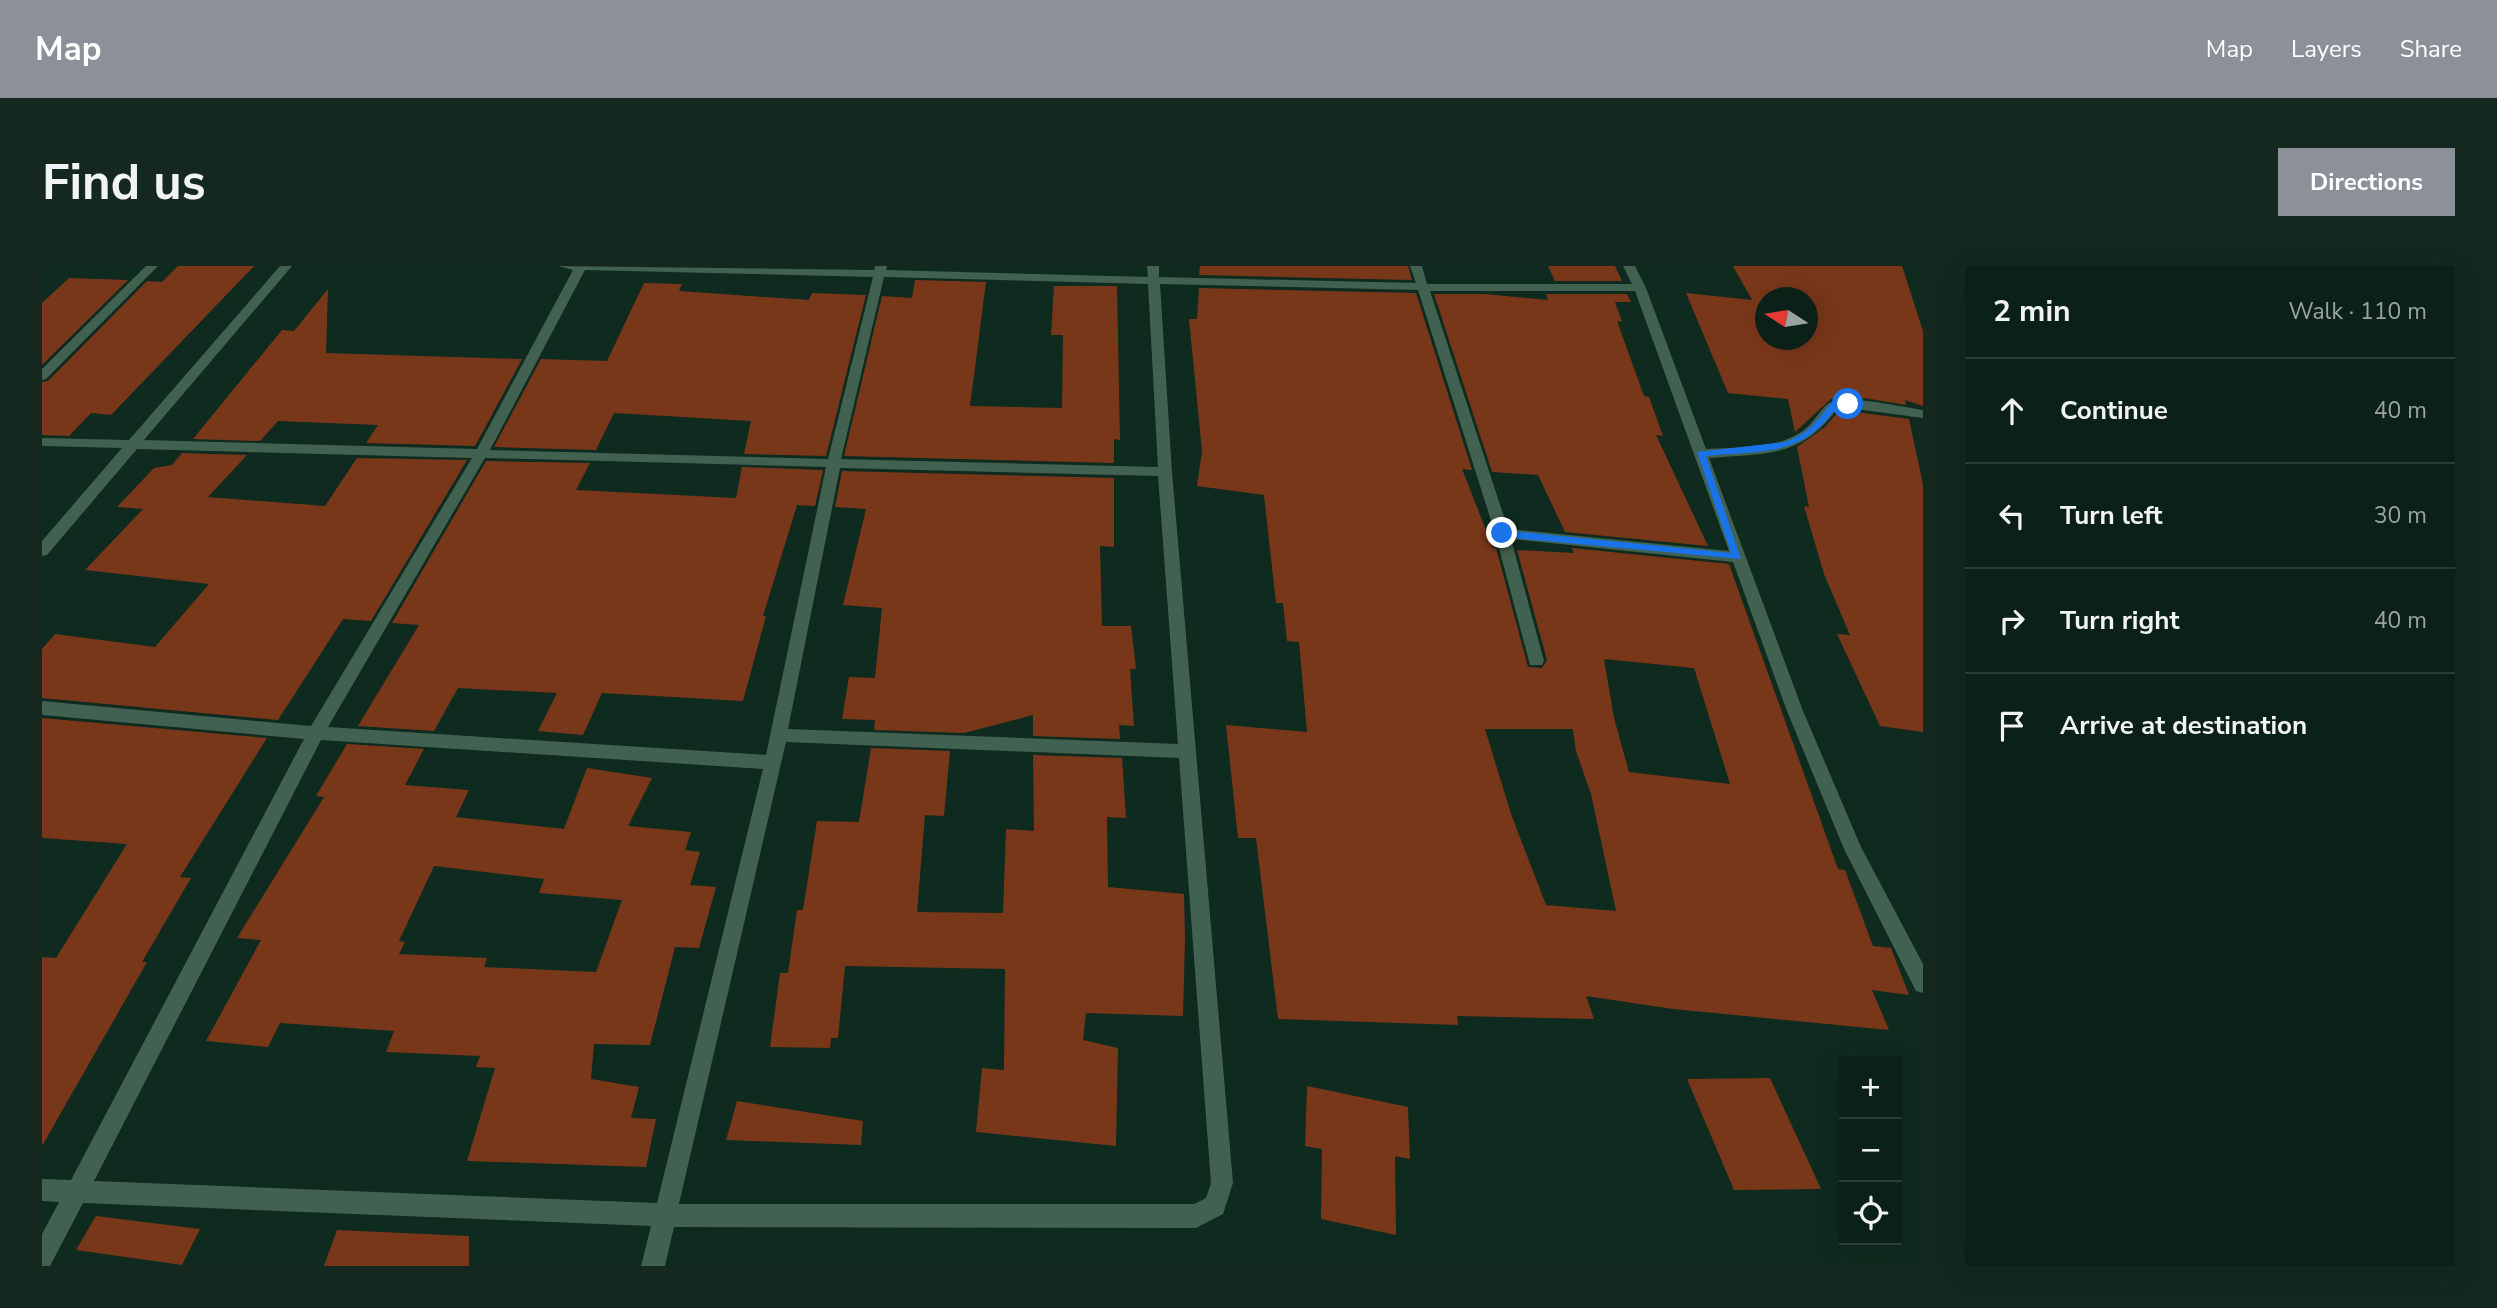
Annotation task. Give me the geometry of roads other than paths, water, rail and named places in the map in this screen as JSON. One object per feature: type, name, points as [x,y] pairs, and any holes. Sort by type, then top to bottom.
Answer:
[{"type":"street","points":[[42,376],[152,266]]},
{"type":"street","points":[[42,551],[135,446],[286,266]]},
{"type":"street","points":[[564,266],[976,274],[1154,273],[1423,287],[1640,288]]},
{"type":"street","points":[[42,1258],[80,1190],[316,733],[481,454],[581,266]]},
{"type":"street","points":[[1416,266],[1502,533],[1536,661]]},
{"type":"street","points":[[1629,266],[1640,288],[1795,711],[1853,849],[1923,984]]},
{"type":"street","points":[[653,1266],[773,763],[834,461],[880,271]]},
{"type":"street","points":[[42,1190],[665,1215],[1196,1216],[1214,1206],[1222,1183],[1165,472],[1154,273]]},
{"type":"street","points":[[1700,454],[1786,445],[1800,440],[1818,426],[1833,406],[1848,404],[1923,414]]},
{"type":"street","points":[[42,442],[834,461],[1165,472]]},
{"type":"street","points":[[1502,533],[1737,556]]},
{"type":"street","points":[[42,709],[316,733],[773,763]]},
{"type":"street","points":[[779,735],[1187,751]]}]
